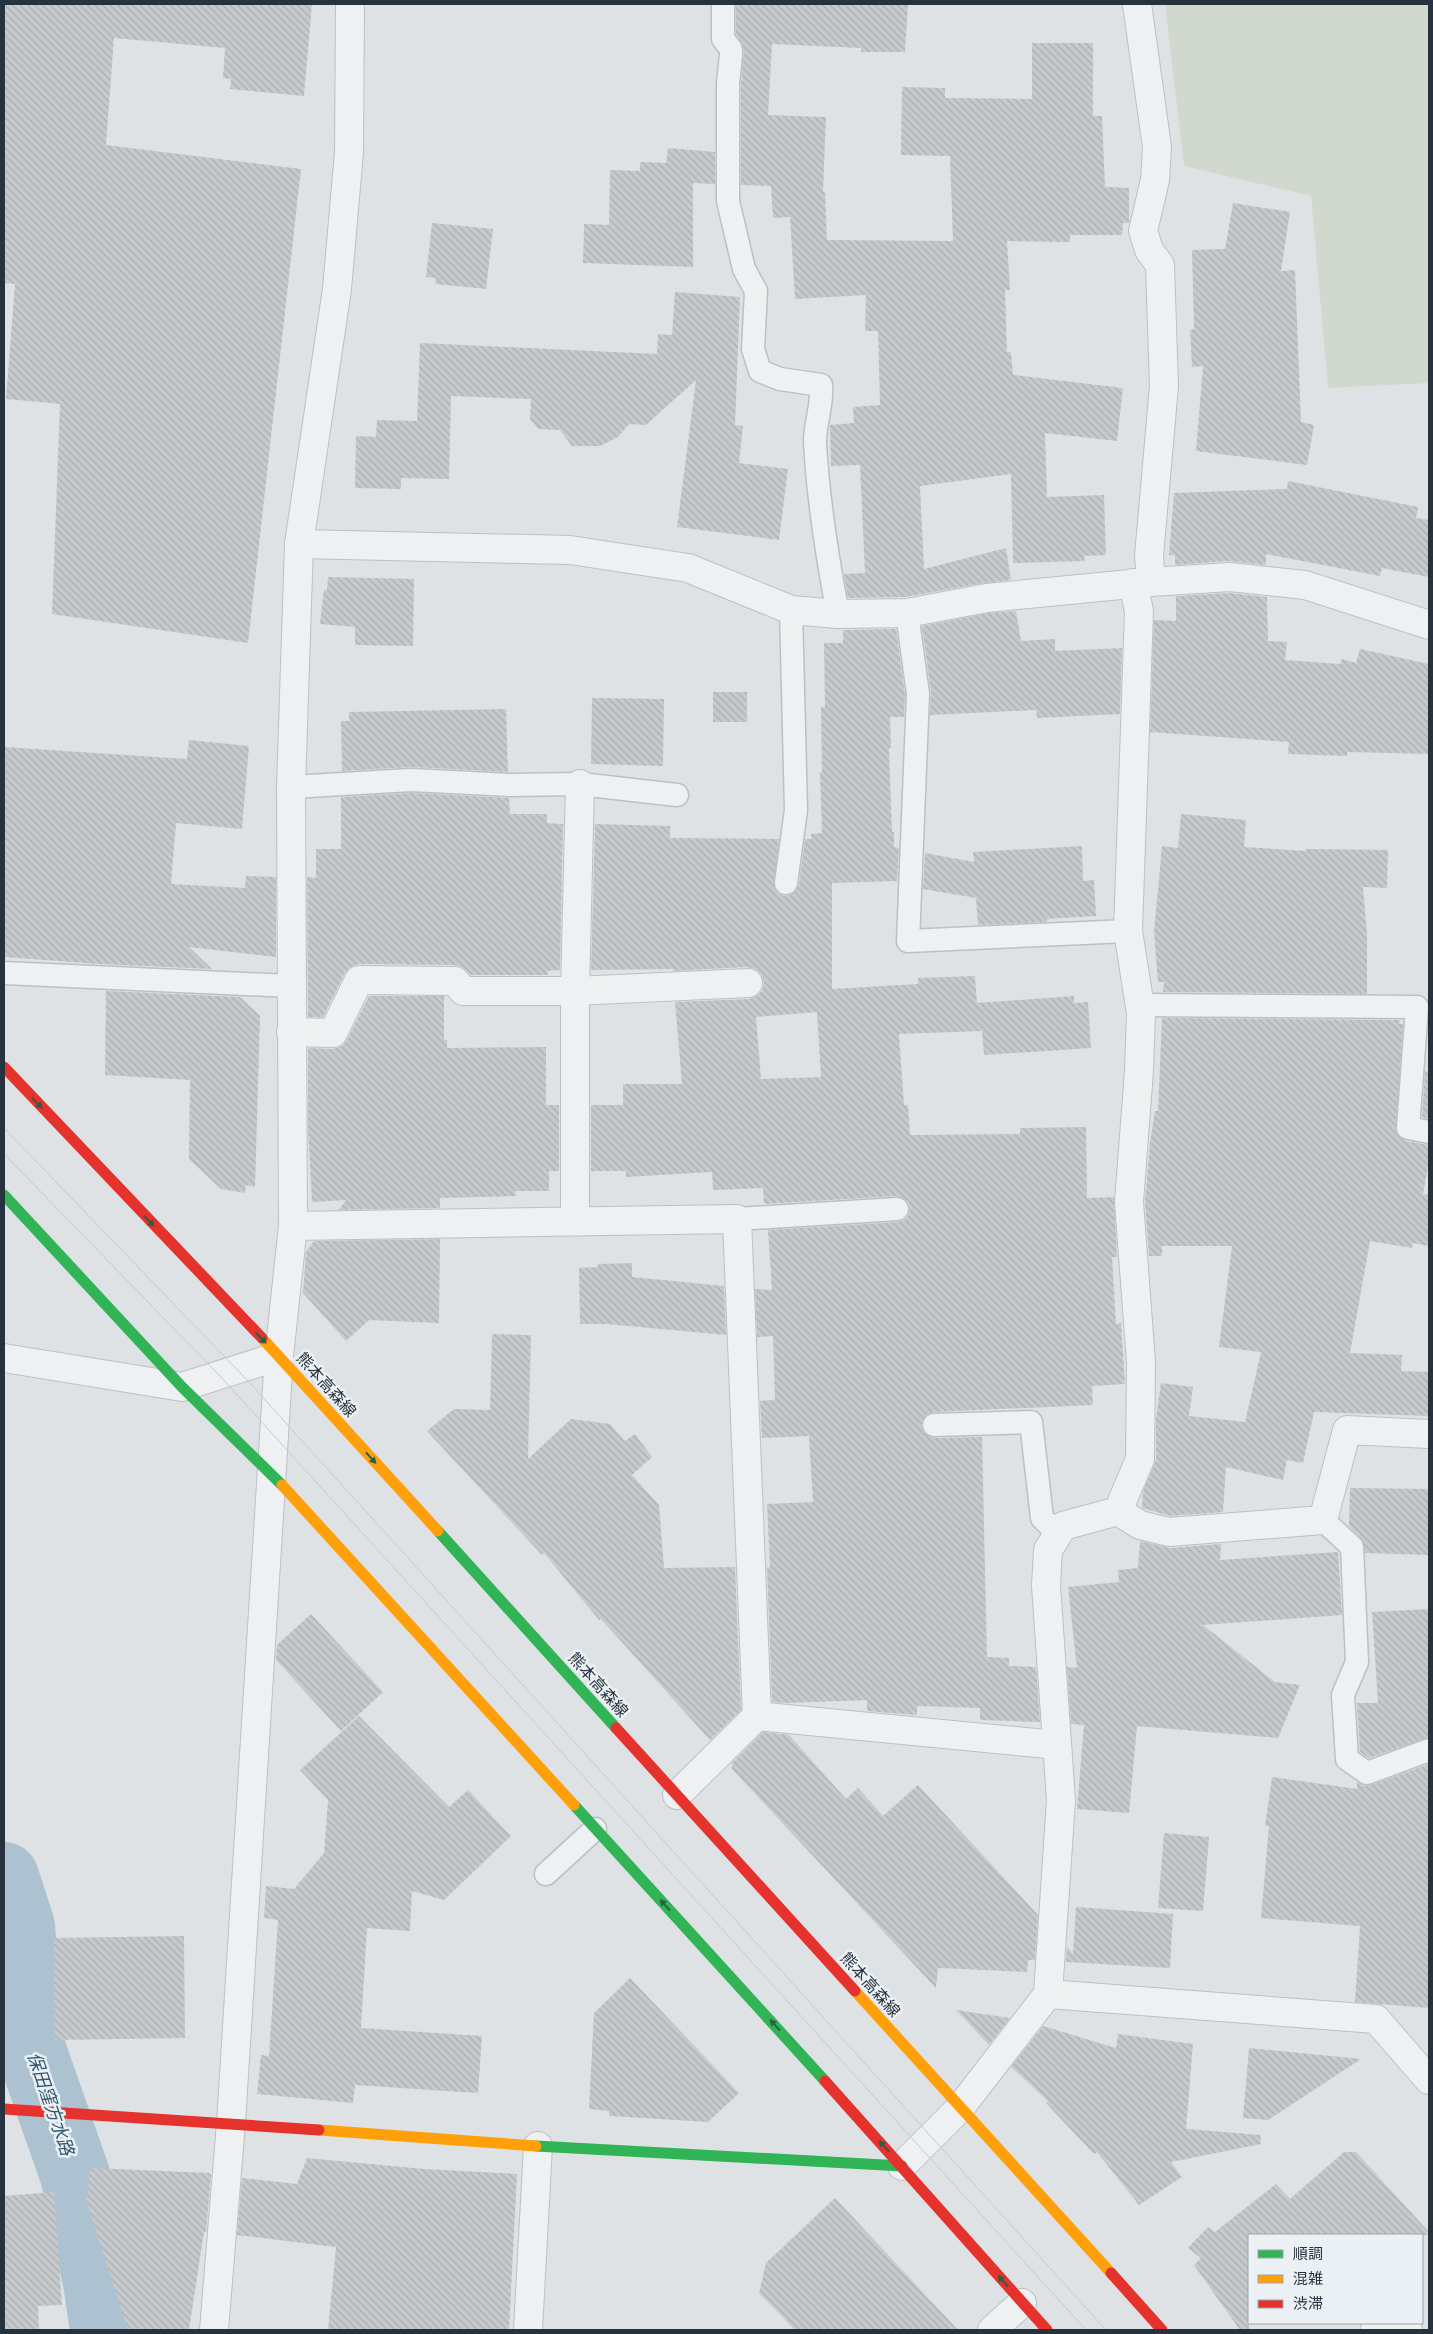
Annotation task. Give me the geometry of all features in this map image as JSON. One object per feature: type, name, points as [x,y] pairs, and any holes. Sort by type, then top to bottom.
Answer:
[{"type":"main road","name":"熊本高森線","points":[[4,1067],[278,1356],[1162,2330]]},
{"type":"main road","points":[[4,1195],[182,1386],[272,1474],[902,2166],[1047,2330]]},
{"type":"main road","points":[[4,2109],[231,2123],[538,2146],[902,2166]]},
{"type":"street","points":[[214,2330],[231,2123],[278,1356],[293,1226],[291,1032],[292,786],[299,544],[337,289],[349,152],[350,4]]},
{"type":"street","points":[[1118,1511],[1140,1459],[1141,1362],[1129,1202],[1139,1071],[1139,1004],[1128,931],[1139,611],[1142,583],[1150,556],[1164,386],[1160,265],[1149,250],[1143,231],[1155,180],[1157,147],[1137,4]]},
{"type":"street","points":[[299,544],[570,550],[688,568],[791,610],[838,614],[907,613],[986,598],[1142,583],[1230,577],[1305,585],[1429,625]]},
{"type":"street","points":[[575,1220],[575,991],[580,784]]},
{"type":"street","points":[[291,1032],[333,1033],[359,980],[455,981],[463,991],[575,991],[748,983]]},
{"type":"street","points":[[293,1226],[575,1220],[737,1219],[757,1716],[677,1796]]},
{"type":"street","points":[[4,1358],[182,1386],[278,1356]]},
{"type":"street","points":[[902,2166],[960,2108],[1048,1994],[1060,1800],[1046,1586],[1048,1550],[1063,1526],[1118,1511],[1140,1525],[1169,1532],[1323,1520],[1347,1430],[1429,1434]]},
{"type":"street","points":[[757,1716],[1057,1745]]},
{"type":"street","points":[[1048,1994],[1376,2018],[1429,2080]]},
{"type":"street","points":[[528,2330],[538,2146]]},
{"type":"street","points":[[992,2330],[1022,2303]]},
{"type":"lane","points":[[723,6],[724,40],[731,49],[732,55],[727,107],[728,201],[744,269],[756,291],[754,349],[760,371],[780,379],[821,385],[822,397],[815,437],[817,482],[822,532],[838,614]]},
{"type":"lane","points":[[786,883],[796,810],[791,610]]},
{"type":"lane","points":[[907,613],[918,694],[908,941],[1128,931]]},
{"type":"lane","points":[[292,786],[412,780],[510,786],[580,784],[677,795]]},
{"type":"lane","points":[[4,973],[291,986]]},
{"type":"lane","points":[[1139,1004],[1417,1007],[1408,1128],[1429,1132]]},
{"type":"lane","points":[[737,1219],[897,1209]]},
{"type":"lane","points":[[934,1425],[1032,1422],[1042,1518],[1058,1534]]},
{"type":"lane","points":[[1323,1520],[1352,1547],[1357,1662],[1342,1695],[1347,1759],[1368,1773],[1429,1750]]},
{"type":"lane","points":[[546,1874],[595,1829]]},
{"type":"shaded area","points":[[1165,4],[1429,4],[1429,383],[1328,388],[1311,196],[1184,166]]},
{"type":"building","points":[[4,4],[312,4],[304,96],[230,89],[231,79],[223,78],[225,48],[114,38],[106,145],[301,169],[248,643],[52,614],[60,404],[6,399],[15,284],[4,283]]},
{"type":"building","points":[[736,4],[908,4],[905,52],[861,52],[861,48],[772,44],[768,115],[826,117],[823,192],[825,192],[827,240],[953,241],[950,156],[901,155],[902,87],[945,88],[945,98],[1032,99],[1032,43],[1093,43],[1093,116],[1102,116],[1105,187],[1129,188],[1129,223],[1123,223],[1122,235],[1070,235],[1070,242],[1007,241],[1010,290],[1005,290],[1007,352],[1011,352],[1013,375],[1123,388],[1117,441],[1045,433],[1047,497],[1104,495],[1106,555],[1084,556],[1085,561],[1013,563],[1011,474],[920,486],[924,569],[1006,548],[1011,580],[905,597],[848,598],[844,574],[865,573],[860,465],[831,466],[830,425],[854,423],[853,407],[880,405],[878,331],[865,331],[866,295],[795,299],[790,217],[773,218],[771,186],[741,185],[741,84],[744,49],[736,34]]},
{"type":"building","points":[[668,148],[715,152],[715,184],[693,183],[693,267],[583,263],[584,224],[609,225],[610,170],[640,171],[640,162],[666,163]]},
{"type":"building","points":[[1233,203],[1290,212],[1281,271],[1295,270],[1301,422],[1314,425],[1307,465],[1196,451],[1203,366],[1192,367],[1190,330],[1194,329],[1192,250],[1225,249]]},
{"type":"building","points":[[432,223],[493,229],[486,289],[435,284],[436,278],[426,277]]},
{"type":"building","points":[[675,292],[740,297],[735,425],[743,426],[739,463],[788,469],[779,540],[677,527],[696,380],[646,425],[629,424],[618,437],[600,446],[572,446],[560,430],[538,429],[530,419],[531,399],[451,396],[449,479],[401,478],[401,489],[355,488],[356,436],[376,437],[377,420],[417,421],[420,343],[657,354],[658,334],[672,335]]},
{"type":"building","points":[[1288,481],[1418,507],[1416,518],[1429,520],[1429,577],[1382,568],[1380,576],[1266,554],[1266,565],[1229,561],[1175,565],[1175,555],[1169,555],[1174,493],[1287,489]]},
{"type":"building","points":[[328,577],[414,579],[413,646],[355,645],[355,627],[320,624],[324,590],[327,590]]},
{"type":"building","points":[[1230,593],[1267,597],[1268,641],[1287,642],[1285,660],[1340,664],[1342,659],[1356,663],[1360,649],[1429,664],[1429,754],[1347,752],[1347,756],[1288,754],[1289,742],[1150,732],[1154,620],[1176,621],[1176,596]]},
{"type":"building","points":[[1016,611],[1021,641],[1055,639],[1055,651],[1122,648],[1120,714],[1037,718],[1036,710],[930,715],[931,692],[922,626],[989,613]]},
{"type":"building","points":[[896,629],[905,695],[904,717],[890,717],[891,748],[889,748],[892,832],[894,832],[894,847],[899,848],[897,881],[832,883],[832,989],[918,984],[918,978],[975,976],[977,1003],[1074,996],[1074,1003],[1088,1002],[1091,1048],[984,1055],[982,1031],[899,1034],[904,1105],[908,1105],[910,1135],[1020,1134],[1020,1128],[1086,1127],[1087,1198],[1114,1197],[1117,1257],[1112,1257],[1116,1324],[1121,1323],[1125,1384],[1092,1386],[1093,1405],[934,1412],[927,1414],[921,1425],[923,1432],[934,1438],[982,1437],[987,1657],[1009,1658],[1009,1666],[1036,1667],[1040,1722],[980,1720],[980,1708],[917,1706],[917,1715],[867,1711],[867,1700],[772,1702],[767,1567],[770,1567],[767,1504],[813,1502],[809,1436],[762,1438],[760,1401],[775,1400],[773,1336],[757,1337],[755,1289],[772,1290],[768,1230],[898,1222],[905,1220],[909,1214],[908,1201],[896,1196],[766,1204],[764,1203],[763,1188],[713,1190],[712,1172],[626,1177],[626,1171],[591,1171],[591,1105],[623,1105],[623,1084],[682,1084],[675,1002],[749,999],[762,991],[764,983],[761,974],[755,969],[747,967],[673,971],[673,969],[591,970],[595,824],[670,826],[670,838],[779,839],[774,887],[778,893],[784,896],[791,895],[799,885],[805,839],[811,839],[811,834],[822,833],[820,772],[822,772],[821,707],[825,707],[824,643],[843,643],[843,630]],"holes":[[[817,1012],[821,1077],[761,1079],[756,1017]]]},
{"type":"building","points":[[713,692],[747,692],[747,722],[713,722]]},
{"type":"building","points":[[592,698],[664,699],[663,766],[591,764]]},
{"type":"building","points":[[506,709],[508,772],[412,767],[342,771],[341,721],[349,721],[349,712]]},
{"type":"building","points":[[189,740],[249,746],[242,829],[176,823],[171,884],[245,888],[246,876],[276,877],[276,957],[189,947],[212,969],[99,964],[4,957],[4,747],[187,759]]},
{"type":"building","points":[[411,793],[509,798],[510,814],[547,814],[547,823],[563,824],[560,970],[547,971],[548,975],[471,975],[462,967],[455,965],[359,964],[350,967],[345,973],[323,1017],[308,1017],[307,877],[316,878],[316,849],[341,849],[341,797]]},
{"type":"building","points":[[1181,814],[1246,820],[1244,847],[1306,851],[1306,849],[1388,850],[1387,888],[1363,887],[1367,934],[1367,994],[1163,992],[1164,982],[1158,982],[1154,932],[1162,846],[1178,848]]},
{"type":"building","points":[[1082,846],[1083,881],[1094,880],[1096,916],[1047,919],[1047,922],[978,925],[976,898],[923,889],[925,853],[974,862],[973,852]]},
{"type":"building","points":[[106,991],[240,997],[260,1016],[255,1187],[246,1185],[245,1193],[221,1189],[189,1159],[190,1080],[105,1075]]},
{"type":"building","points":[[369,996],[444,996],[444,1040],[447,1040],[447,1048],[546,1047],[546,1105],[559,1105],[559,1171],[549,1171],[549,1191],[515,1191],[516,1196],[440,1198],[440,1208],[339,1210],[346,1200],[312,1202],[308,1127],[308,1048],[333,1049],[342,1046],[347,1040]]},
{"type":"building","points":[[1162,1018],[1400,1020],[1399,1024],[1403,1024],[1396,1133],[1405,1141],[1429,1145],[1429,1161],[1423,1194],[1429,1195],[1429,1246],[1413,1243],[1412,1248],[1370,1241],[1350,1353],[1402,1355],[1401,1371],[1429,1372],[1429,1416],[1314,1412],[1303,1463],[1287,1460],[1283,1480],[1226,1467],[1223,1512],[1170,1516],[1142,1508],[1143,1491],[1156,1460],[1156,1418],[1161,1383],[1193,1387],[1189,1416],[1245,1422],[1261,1352],[1219,1347],[1232,1246],[1162,1246],[1162,1256],[1149,1256],[1145,1202],[1150,1143],[1155,1111],[1158,1111]]},
{"type":"building","points":[[1425,1071],[1429,1072],[1429,1119],[1422,1117]]},
{"type":"building","points":[[440,1239],[439,1323],[369,1320],[346,1341],[303,1293],[306,1252],[314,1241]]},
{"type":"building","points":[[632,1263],[632,1277],[724,1286],[726,1335],[607,1324],[580,1324],[579,1268],[598,1267],[598,1264]]},
{"type":"building","points":[[492,1334],[531,1335],[528,1459],[571,1419],[610,1424],[625,1441],[635,1434],[652,1457],[632,1475],[659,1505],[664,1568],[735,1567],[741,1710],[710,1740],[601,1619],[599,1620],[544,1553],[542,1555],[427,1431],[454,1409],[490,1410]]},
{"type":"building","points":[[1350,1488],[1429,1489],[1428,1555],[1365,1553],[1361,1538],[1349,1526]]},
{"type":"building","points":[[1140,1541],[1170,1548],[1221,1544],[1220,1560],[1338,1552],[1342,1615],[1203,1625],[1275,1682],[1300,1685],[1278,1738],[1137,1726],[1129,1813],[1077,1809],[1084,1725],[1071,1724],[1067,1667],[1077,1668],[1068,1587],[1119,1582],[1118,1570],[1138,1568]]},
{"type":"building","points":[[1429,1609],[1429,1737],[1369,1758],[1360,1752],[1357,1703],[1378,1703],[1372,1612]]},
{"type":"building","points":[[311,1614],[383,1692],[341,1731],[276,1660],[277,1645]]},
{"type":"building","points":[[359,1716],[449,1807],[468,1790],[511,1836],[444,1900],[412,1891],[410,1931],[367,1928],[361,2028],[482,2036],[478,2093],[355,2085],[353,2103],[257,2094],[261,2055],[269,2056],[278,1920],[264,1918],[266,1886],[294,1889],[324,1853],[328,1800],[300,1770]]},
{"type":"building","points":[[763,1732],[789,1735],[846,1799],[858,1788],[883,1816],[918,1785],[1038,1915],[1035,1960],[1028,1960],[1027,1972],[938,1968],[936,1988],[731,1768],[733,1766],[731,1764]]},
{"type":"building","points":[[1429,1764],[1429,2008],[1355,2002],[1360,1926],[1261,1918],[1269,1826],[1265,1826],[1272,1777],[1357,1789],[1357,1782],[1365,1786],[1371,1785]]},
{"type":"building","points":[[1164,1833],[1209,1837],[1203,1911],[1158,1908]]},
{"type":"building","points":[[1076,1907],[1173,1914],[1170,1968],[1066,1962],[1067,1947],[1073,1954]]},
{"type":"building","points":[[184,1936],[185,2038],[55,2040],[54,1938]]},
{"type":"building","points":[[630,1978],[739,2093],[708,2122],[609,2116],[609,2111],[589,2109],[594,2013]]},
{"type":"building","points":[[956,2010],[1010,2018],[989,2045]]},
{"type":"building","points":[[1043,2026],[1116,2048],[1118,2034],[1193,2044],[1186,2129],[1260,2135],[1261,2144],[1171,2162],[1182,2177],[1139,2205],[1097,2152],[1094,2154],[1046,2103],[1048,2101],[1011,2067]]},
{"type":"building","points":[[1249,2048],[1361,2059],[1268,2120],[1243,2118]]},
{"type":"building","points":[[1344,2152],[1356,2152],[1429,2232],[1429,2235],[1248,2234],[1249,2330],[1240,2330],[1194,2265],[1201,2258],[1188,2248],[1208,2227],[1215,2232],[1276,2184],[1290,2199]]},
{"type":"building","points":[[307,2158],[424,2169],[517,2174],[509,2330],[328,2330],[336,2247],[237,2235],[242,2178],[297,2184]]},
{"type":"building","points":[[91,2168],[209,2173],[211,2175],[206,2232],[204,2232],[189,2330],[128,2330],[86,2200]]},
{"type":"building","points":[[54,2192],[62,2305],[38,2306],[39,2330],[4,2330],[4,2196]]},
{"type":"building","points":[[835,2198],[958,2330],[795,2330],[759,2293],[766,2263]]},
{"type":"waterway","name":"保田窪方水路","points":[[4,1877],[20,1926],[29,2044],[75,2175],[98,2282],[105,2330]]},
{"type":"tram line","points":[[4,1128],[248,1381],[1106,2330]]},
{"type":"tram line","points":[[4,1154],[219,1375],[1086,2330]]},
{"type":"traffic: fast","points":[[4,1195],[182,1387],[282,1485]]},
{"type":"traffic: fast","points":[[438,1531],[616,1728]]},
{"type":"traffic: fast","points":[[574,1805],[825,2081]]},
{"type":"traffic: fast","points":[[536,2146],[902,2166]]},
{"type":"traffic: slow","points":[[262,1338],[438,1531]]},
{"type":"traffic: slow","points":[[282,1485],[574,1805]]},
{"type":"traffic: slow","points":[[855,1991],[1111,2273]]},
{"type":"traffic: slow","points":[[319,2130],[536,2146]]},
{"type":"traffic: jam","points":[[4,1067],[262,1338]]},
{"type":"traffic: jam","points":[[616,1728],[855,1991]]},
{"type":"traffic: jam","points":[[825,2081],[1047,2330]]},
{"type":"traffic: jam","points":[[4,2109],[319,2130]]},
{"type":"traffic: jam","points":[[1111,2273],[1162,2330]]}]
